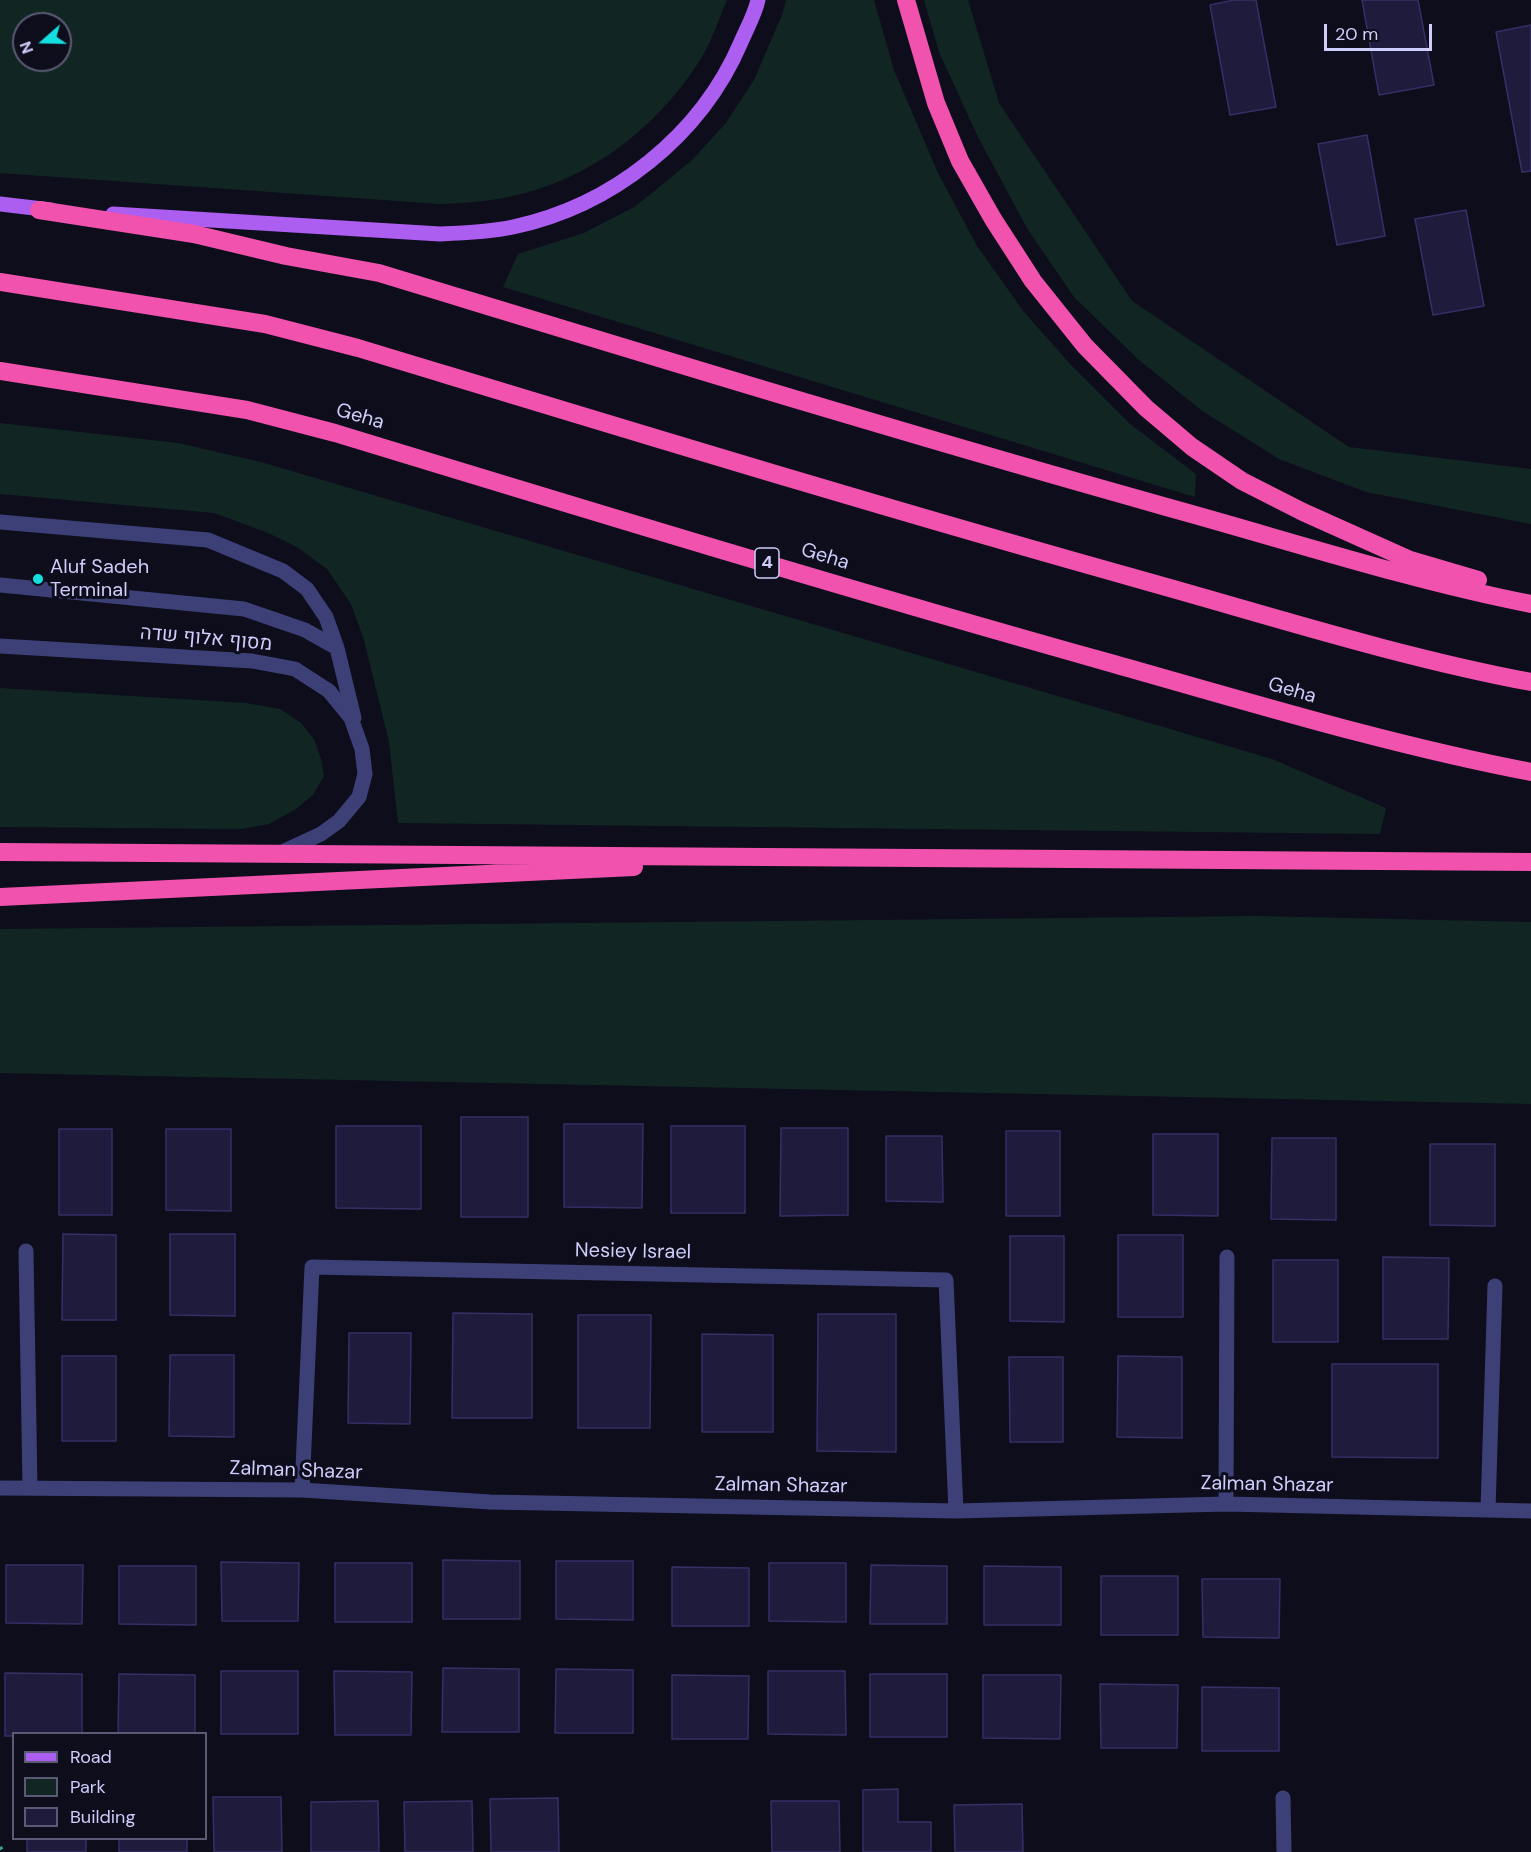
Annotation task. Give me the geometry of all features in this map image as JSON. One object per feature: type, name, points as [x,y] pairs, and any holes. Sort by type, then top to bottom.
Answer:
[{"type":"highway","points":[[906,0],[936,103],[960,161],[993,219],[1033,281],[1085,346],[1146,408],[1192,447],[1242,481],[1303,512],[1410,560],[1531,596]]},
{"type":"highway","points":[[39,210],[194,234],[286,256],[379,273],[989,457],[1382,567],[1531,604]]},
{"type":"highway","points":[[0,282],[265,324],[327,340],[518,395],[967,532],[1361,642],[1483,673],[1531,682]]},
{"type":"highway","name":"Geha","points":[[0,371],[248,410],[335,433],[943,616],[1339,727],[1464,760],[1531,772]]},
{"type":"highway","points":[[0,852],[1531,862]]},
{"type":"highway","points":[[0,897],[844,858]]},
{"type":"main road","points":[[0,204],[39,210],[440,234],[513,227],[573,208],[621,183],[674,140],[705,106],[730,67],[758,0]]},
{"type":"street","points":[[0,522],[208,540],[283,571],[307,589],[326,616],[337,648],[362,749]]},
{"type":"street","points":[[0,585],[244,609],[304,630],[337,648]]},
{"type":"street","name":"מסוף אלוף שדה","points":[[0,646],[252,661],[295,669],[329,691],[351,718],[362,749],[365,774],[359,797],[339,821],[321,834],[278,853]]},
{"type":"street","points":[[26,1251],[30,1488]]},
{"type":"street","points":[[1226,1504],[1227,1257]]},
{"type":"street","name":"Nesiey Israel","points":[[302,1490],[312,1267],[946,1280],[956,1511]]},
{"type":"street","points":[[1488,1510],[1495,1286]]},
{"type":"street","name":"Zalman Shazar","points":[[0,1489],[302,1490],[490,1502],[956,1511],[1226,1504],[1531,1511]]},
{"type":"street","points":[[1283,1798],[1284,1852]]},
{"type":"path","points":[[0,1847],[3,1852]]},
{"type":"green space","points":[[0,0],[727,0],[703,55],[688,78],[652,119],[609,154],[586,169],[535,190],[500,199],[440,204],[0,173]]},
{"type":"green space","points":[[786,0],[874,0],[894,70],[938,173],[977,246],[1024,312],[1072,366],[1130,424],[1196,474],[1195,497],[503,287],[518,254],[584,233],[636,206],[692,160],[726,123],[754,80],[782,15]]},
{"type":"green space","points":[[924,0],[968,0],[999,103],[1132,301],[1349,447],[1531,469],[1531,524],[1366,492],[1279,459],[1201,410],[1139,360],[1074,297],[1028,230],[978,137],[939,52]]},
{"type":"green space","points":[[0,423],[178,443],[261,462],[1272,759],[1386,808],[1380,834],[398,823],[389,742],[364,640],[351,604],[327,569],[297,547],[266,532],[214,513],[0,494]]},
{"type":"green space","points":[[0,688],[246,703],[280,709],[301,723],[314,739],[324,776],[313,795],[296,809],[269,824],[242,829],[0,827]]},
{"type":"green space","points":[[1257,916],[1531,922],[1531,1104],[0,1073],[0,929]]},
{"type":"building","points":[[1234,0],[1256,0],[1276,107],[1230,115],[1210,5]]},
{"type":"building","points":[[1362,0],[1418,0],[1434,85],[1379,95]]},
{"type":"building","points":[[1531,25],[1531,171],[1522,172],[1496,32]]},
{"type":"building","points":[[1367,135],[1385,236],[1337,245],[1318,144]]},
{"type":"building","points":[[1466,210],[1484,306],[1433,315],[1415,219]]},
{"type":"building","points":[[461,1117],[528,1117],[528,1217],[461,1217]]},
{"type":"building","points":[[564,1124],[643,1124],[642,1208],[564,1207]]},
{"type":"building","points":[[336,1126],[421,1126],[421,1209],[336,1208]]},
{"type":"building","points":[[671,1126],[745,1126],[745,1213],[671,1213]]},
{"type":"building","points":[[781,1128],[848,1128],[848,1215],[780,1216]]},
{"type":"building","points":[[59,1129],[112,1129],[112,1215],[59,1215]]},
{"type":"building","points":[[166,1129],[231,1129],[231,1211],[166,1210]]},
{"type":"building","points":[[1006,1131],[1060,1131],[1060,1216],[1006,1216]]},
{"type":"building","points":[[1153,1134],[1218,1134],[1218,1216],[1153,1215]]},
{"type":"building","points":[[886,1136],[942,1136],[943,1202],[886,1201]]},
{"type":"building","points":[[1272,1138],[1336,1138],[1336,1220],[1271,1219]]},
{"type":"building","points":[[1430,1144],[1495,1144],[1495,1226],[1430,1225]]},
{"type":"building","points":[[63,1234],[116,1235],[116,1320],[62,1320]]},
{"type":"building","points":[[170,1234],[235,1234],[235,1316],[170,1315]]},
{"type":"building","points":[[1118,1235],[1183,1235],[1183,1317],[1118,1317]]},
{"type":"building","points":[[1010,1236],[1064,1236],[1064,1322],[1010,1321]]},
{"type":"building","points":[[1383,1257],[1449,1258],[1448,1339],[1383,1339]]},
{"type":"building","points":[[1273,1260],[1338,1260],[1338,1342],[1273,1342]]},
{"type":"building","points":[[453,1313],[532,1314],[532,1418],[452,1418]]},
{"type":"building","points":[[818,1314],[896,1314],[896,1452],[817,1451]]},
{"type":"building","points":[[578,1315],[651,1315],[650,1428],[578,1428]]},
{"type":"building","points":[[349,1333],[411,1333],[410,1424],[348,1423]]},
{"type":"building","points":[[702,1334],[773,1335],[773,1432],[702,1432]]},
{"type":"building","points":[[170,1355],[234,1355],[234,1437],[169,1436]]},
{"type":"building","points":[[62,1356],[116,1356],[116,1441],[62,1441]]},
{"type":"building","points":[[1118,1356],[1182,1357],[1182,1438],[1117,1437]]},
{"type":"building","points":[[1009,1357],[1063,1357],[1063,1442],[1010,1442]]},
{"type":"building","points":[[1332,1364],[1438,1364],[1438,1458],[1332,1457]]},
{"type":"building","points":[[443,1560],[520,1561],[520,1619],[443,1619]]},
{"type":"building","points":[[556,1561],[633,1561],[633,1620],[556,1619]]},
{"type":"building","points":[[221,1562],[299,1563],[298,1621],[222,1621]]},
{"type":"building","points":[[335,1563],[412,1563],[412,1622],[335,1622]]},
{"type":"building","points":[[769,1563],[846,1563],[846,1622],[769,1621]]},
{"type":"building","points":[[6,1565],[83,1565],[82,1624],[6,1623]]},
{"type":"building","points":[[871,1565],[947,1566],[947,1624],[870,1624]]},
{"type":"building","points":[[119,1566],[196,1566],[196,1625],[119,1624]]},
{"type":"building","points":[[984,1566],[1061,1567],[1061,1625],[984,1625]]},
{"type":"building","points":[[672,1567],[749,1568],[749,1626],[672,1626]]},
{"type":"building","points":[[1101,1576],[1178,1576],[1178,1635],[1101,1635]]},
{"type":"building","points":[[1202,1579],[1280,1579],[1279,1638],[1203,1637]]},
{"type":"building","points":[[443,1668],[519,1669],[519,1732],[442,1732]]},
{"type":"building","points":[[556,1669],[633,1670],[633,1733],[555,1733]]},
{"type":"building","points":[[221,1671],[298,1671],[298,1734],[221,1734]]},
{"type":"building","points":[[334,1671],[412,1672],[411,1735],[335,1735]]},
{"type":"building","points":[[768,1671],[845,1671],[846,1735],[768,1734]]},
{"type":"building","points":[[5,1673],[82,1674],[82,1732],[12,1732],[12,1736],[5,1736]]},
{"type":"building","points":[[119,1674],[195,1675],[195,1732],[118,1732]]},
{"type":"building","points":[[870,1674],[947,1674],[947,1737],[870,1737]]},
{"type":"building","points":[[672,1675],[749,1676],[748,1739],[672,1739]]},
{"type":"building","points":[[983,1675],[1061,1675],[1060,1739],[983,1738]]},
{"type":"building","points":[[1100,1684],[1178,1685],[1177,1748],[1101,1748]]},
{"type":"building","points":[[1202,1687],[1279,1688],[1279,1751],[1202,1751]]},
{"type":"building","points":[[898,1789],[898,1822],[931,1822],[931,1852],[863,1852],[863,1790]]},
{"type":"building","points":[[213,1797],[281,1797],[282,1852],[214,1852]]},
{"type":"building","points":[[558,1798],[559,1852],[491,1852],[490,1799]]},
{"type":"building","points":[[378,1801],[379,1852],[311,1852],[311,1802]]},
{"type":"building","points":[[472,1801],[473,1852],[405,1852],[404,1802]]},
{"type":"building","points":[[771,1801],[839,1801],[840,1852],[772,1852]]},
{"type":"building","points":[[1022,1804],[1023,1852],[955,1852],[954,1805]]},
{"type":"building","points":[[27,1840],[86,1840],[86,1852],[27,1852]]},
{"type":"building","points":[[119,1840],[187,1840],[187,1852],[119,1852]]},
{"type":"place","name":"Aluf Sadeh Terminal","points":[[38,579]]}]
